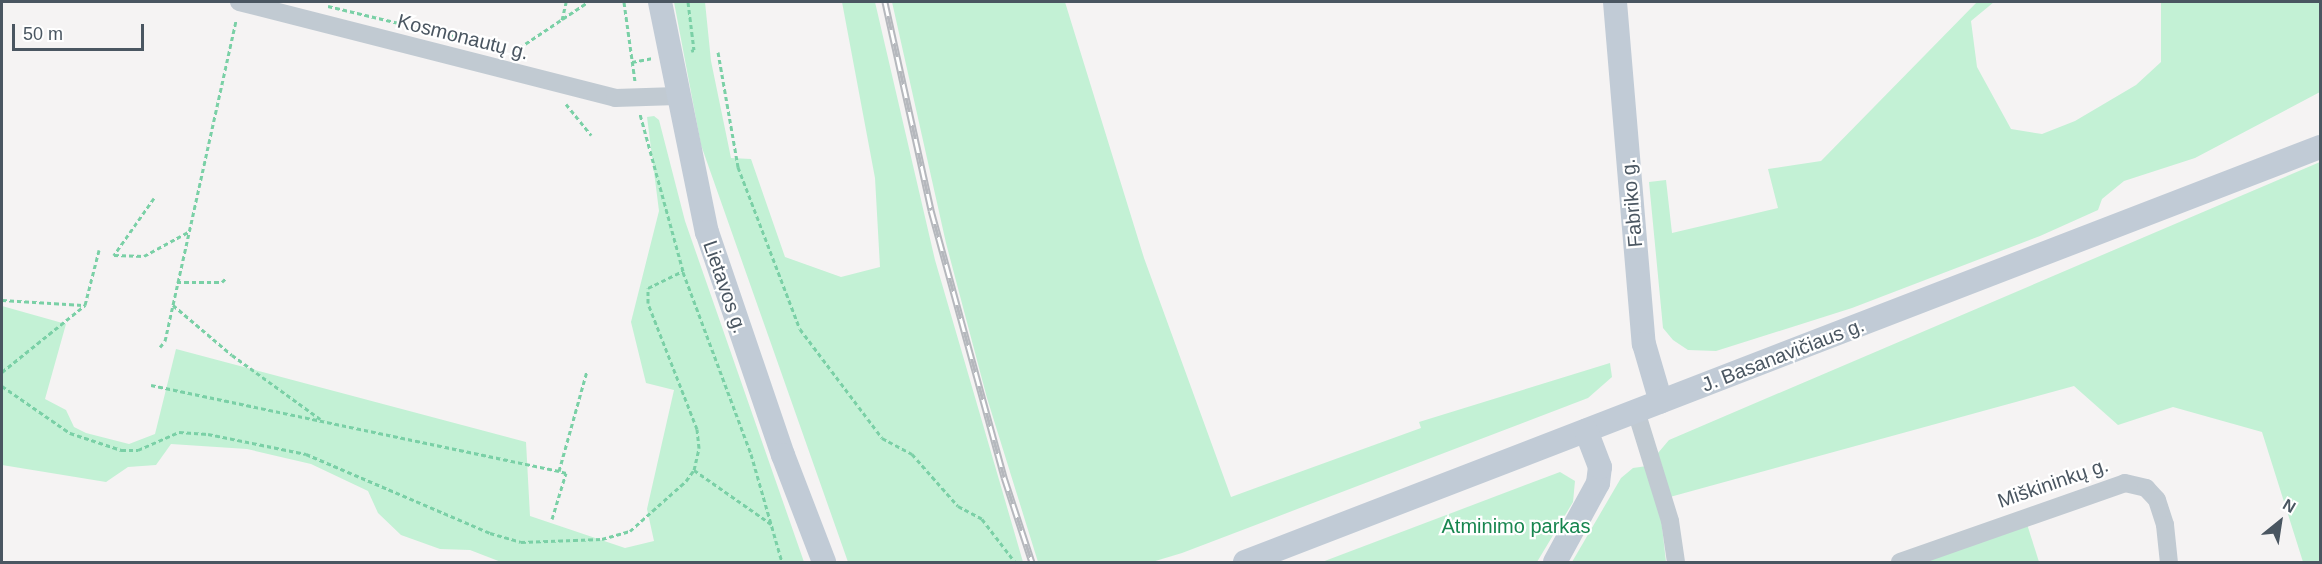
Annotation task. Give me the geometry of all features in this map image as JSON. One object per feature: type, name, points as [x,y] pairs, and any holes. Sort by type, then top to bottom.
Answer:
[{"type":"main road","name":"Lietavos g.","points":[[660,2],[677,96],[710,241],[783,455],[824,562]]},
{"type":"main road","name":"Fabriko g.","points":[[1615,2],[1644,344],[1661,402]]},
{"type":"main road","name":"J. Basanavičiaus g.","points":[[1245,562],[2320,147]]},
{"type":"main road","points":[[1555,562],[1598,483],[1600,467],[1586,431]]},
{"type":"street","name":"Kosmonautų g.","points":[[240,2],[583,90],[638,100],[677,96]]},
{"type":"street","points":[[1636,411],[1670,521],[1676,562]]},
{"type":"street","name":"Miškininkų g.","points":[[1900,562],[2125,483],[2146,488],[2157,500],[2165,525],[2169,562]]},
{"type":"path","points":[[160,347],[165,341],[240,2]]},
{"type":"path","points":[[562,20],[566,2]]},
{"type":"path","points":[[513,52],[588,2]]},
{"type":"path","points":[[624,2],[638,100],[683,271],[751,454],[782,562]]},
{"type":"path","points":[[688,2],[694,50]]},
{"type":"path","points":[[718,52],[738,167],[800,329],[882,438],[912,454],[958,506],[982,519],[1015,562]]},
{"type":"path","points":[[561,98],[591,135]]},
{"type":"path","points":[[154,198],[114,255],[144,256],[188,232]]},
{"type":"path","points":[[2,372],[85,305],[99,250]]},
{"type":"path","points":[[2,386],[70,433],[88,441],[122,450],[138,450],[179,432],[306,454],[490,533],[521,542],[602,539],[630,531],[694,470],[699,448],[697,429],[648,303],[648,288],[683,271]]},
{"type":"path","points":[[177,282],[222,282],[226,278]]},
{"type":"path","points":[[2,300],[85,305]]},
{"type":"path","points":[[173,305],[323,421]]},
{"type":"path","points":[[559,471],[587,371]]},
{"type":"path","points":[[151,385],[566,473],[552,519]]},
{"type":"path","points":[[694,470],[773,525]]},
{"type":"green space","points":[[674,2],[705,2],[711,61],[731,158],[751,159],[785,257],[841,277],[880,267],[875,178],[842,2],[875,2],[935,260],[1023,562],[848,562],[701,145]]},
{"type":"green space","points":[[892,2],[1065,2],[1144,258],[1231,497],[1421,428],[1419,422],[1610,363],[1612,377],[1588,398],[1182,553],[1152,562],[1038,562],[987,398],[946,243]]},
{"type":"green space","points":[[1977,2],[1994,2],[1971,21],[1977,67],[2011,129],[2042,134],[2075,121],[2136,85],[2161,62],[2161,2],[2320,2],[2320,92],[2195,158],[2124,181],[2102,199],[2098,210],[2040,236],[1852,308],[1716,351],[1688,350],[1673,340],[1663,328],[1649,182],[1666,180],[1672,233],[1778,208],[1768,169],[1821,161]]},
{"type":"green space","points":[[654,116],[659,120],[685,221],[804,562],[501,562],[470,550],[440,549],[401,535],[378,513],[368,491],[311,464],[247,449],[171,444],[156,465],[128,467],[106,482],[2,465],[2,306],[66,324],[45,399],[66,410],[74,427],[86,433],[129,444],[155,434],[176,349],[526,442],[530,516],[625,548],[654,541],[647,509],[674,390],[646,383],[631,322],[659,211],[647,117]]},
{"type":"green space","points":[[2320,162],[2320,562],[2303,562],[2262,432],[2173,407],[2118,425],[2074,386],[1659,500],[1666,562],[1572,562],[1621,478],[1633,468],[1647,466],[1669,440]]},
{"type":"green space","name":"Atminimo parkas","points":[[1560,472],[1575,481],[1573,502],[1537,562],[1322,562]]},
{"type":"green space","points":[[2027,524],[2039,562],[1922,562]]},
{"type":"railway","points":[[885,2],[931,210],[1004,477],[1032,562]]}]
